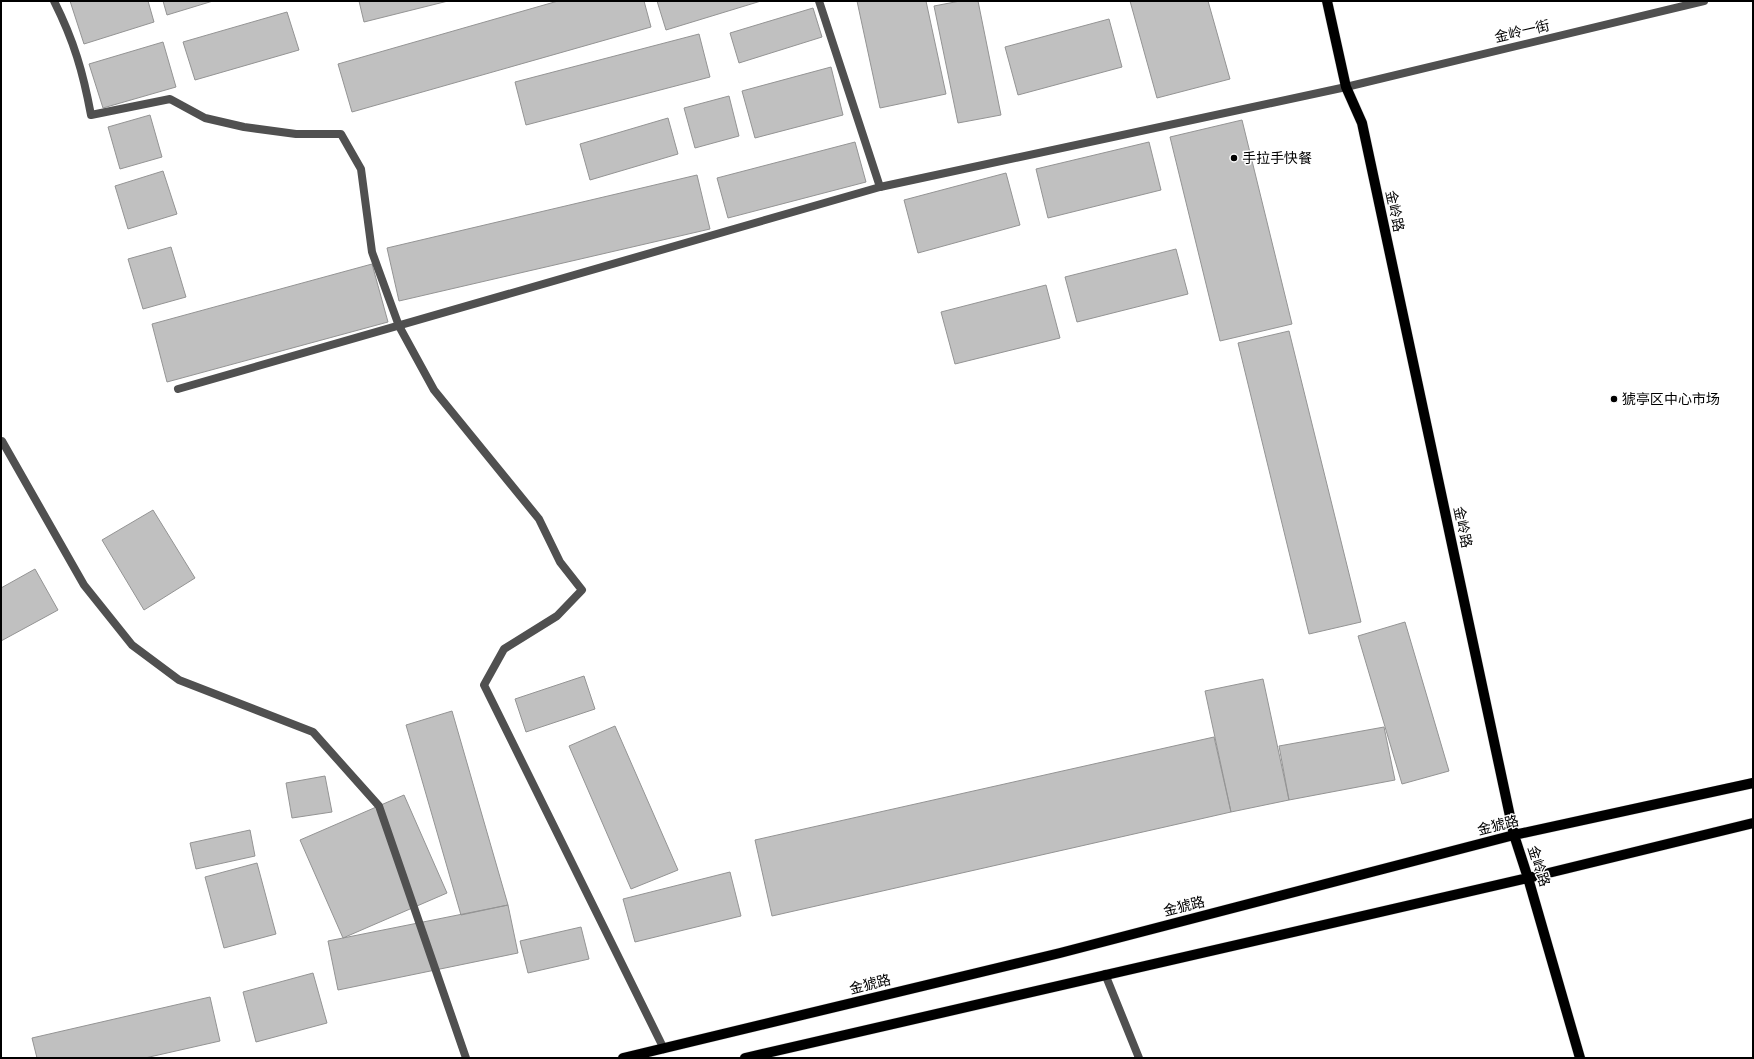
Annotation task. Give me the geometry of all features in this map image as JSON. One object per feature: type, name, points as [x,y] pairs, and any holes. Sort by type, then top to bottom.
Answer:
[{"type":"main road","name":"金岭路","points":[[1327,1],[1346,87],[1362,123],[1514,836],[1528,878],[1580,1058]]},
{"type":"main road","name":"金猇路","points":[[623,1058],[1067,951],[1514,836],[1753,783]]},
{"type":"main road","points":[[745,1058],[1105,974],[1528,878],[1753,822]]},
{"type":"street","points":[[54,1],[69,30],[83,74],[91,115],[170,99],[204,118],[244,127],[296,134],[341,134],[361,169],[372,252],[398,326],[434,390],[539,519],[560,562],[582,590],[557,616],[504,649],[484,686],[664,1049]]},
{"type":"street","points":[[819,1],[880,187]]},
{"type":"street","name":"金岭一街","points":[[178,389],[880,187],[1346,87],[1704,1]]},
{"type":"street","points":[[1,441],[2,440],[84,585],[132,645],[179,680],[313,732],[379,806],[466,1058]]},
{"type":"street","points":[[1105,974],[1139,1058]]},
{"type":"building","points":[[70,1],[148,1],[154,22],[84,44]]},
{"type":"building","points":[[163,1],[213,1],[167,15]]},
{"type":"building","points":[[359,1],[448,1],[364,22]]},
{"type":"building","points":[[558,1],[644,1],[651,27],[352,112],[338,64]]},
{"type":"building","points":[[657,1],[761,1],[666,30]]},
{"type":"building","points":[[857,1],[926,1],[946,94],[880,108]]},
{"type":"building","points":[[960,1],[978,1],[1001,115],[958,123],[934,6]]},
{"type":"building","points":[[1130,1],[1208,1],[1230,79],[1157,98]]},
{"type":"building","points":[[813,8],[822,37],[739,63],[730,33]]},
{"type":"building","points":[[287,12],[299,50],[195,80],[183,42]]},
{"type":"building","points":[[1109,19],[1122,67],[1018,95],[1005,47]]},
{"type":"building","points":[[699,34],[710,77],[526,125],[515,82]]},
{"type":"building","points":[[163,42],[176,87],[103,108],[89,64]]},
{"type":"building","points":[[831,67],[843,115],[755,138],[742,91]]},
{"type":"building","points":[[729,96],[739,136],[695,148],[684,108]]},
{"type":"building","points":[[150,115],[162,157],[120,169],[108,127]]},
{"type":"building","points":[[668,118],[678,154],[590,180],[580,144]]},
{"type":"building","points":[[1242,120],[1292,324],[1220,341],[1170,137]]},
{"type":"building","points":[[855,142],[866,182],[728,218],[717,178]]},
{"type":"building","points":[[1149,142],[1161,190],[1048,218],[1036,169]]},
{"type":"building","points":[[163,171],[177,214],[128,229],[115,186]]},
{"type":"building","points":[[1006,173],[1020,225],[918,253],[904,200]]},
{"type":"building","points":[[697,175],[710,229],[399,301],[387,248]]},
{"type":"building","points":[[171,247],[186,297],[143,309],[128,259]]},
{"type":"building","points":[[1176,249],[1188,294],[1077,322],[1065,277]]},
{"type":"building","points":[[372,264],[388,322],[167,382],[152,324]]},
{"type":"building","points":[[1046,285],[1060,338],[955,364],[941,312]]},
{"type":"building","points":[[1289,331],[1361,622],[1309,634],[1238,343]]},
{"type":"building","points":[[153,510],[195,578],[144,610],[102,540]]},
{"type":"building","points":[[35,569],[58,610],[1,641],[1,588]]},
{"type":"building","points":[[1405,622],[1449,771],[1402,784],[1358,636]]},
{"type":"building","points":[[584,676],[595,709],[526,732],[515,699]]},
{"type":"building","points":[[1263,679],[1289,800],[1231,812],[1205,691]]},
{"type":"building","points":[[452,711],[508,905],[461,915],[406,725]]},
{"type":"building","points":[[615,726],[678,870],[631,889],[569,746]]},
{"type":"building","points":[[1384,727],[1395,780],[1289,800],[1279,746]]},
{"type":"building","points":[[1214,737],[1231,812],[772,916],[755,840]]},
{"type":"building","points":[[325,776],[332,812],[292,818],[286,783]]},
{"type":"building","points":[[404,795],[447,893],[343,938],[300,840]]},
{"type":"building","points":[[250,830],[255,856],[196,869],[190,843]]},
{"type":"building","points":[[257,863],[276,934],[224,948],[205,877]]},
{"type":"building","points":[[730,872],[741,916],[635,942],[623,899]]},
{"type":"building","points":[[508,905],[518,953],[338,990],[328,941]]},
{"type":"building","points":[[581,927],[589,959],[528,973],[520,941]]},
{"type":"building","points":[[313,973],[327,1023],[256,1042],[243,992]]},
{"type":"building","points":[[210,997],[220,1041],[145,1058],[37,1058],[32,1038]]},
{"type":"place","name":"手拉手快餐","points":[[1234,158]]},
{"type":"place","name":"猇亭区中心市场","points":[[1614,399]]}]
